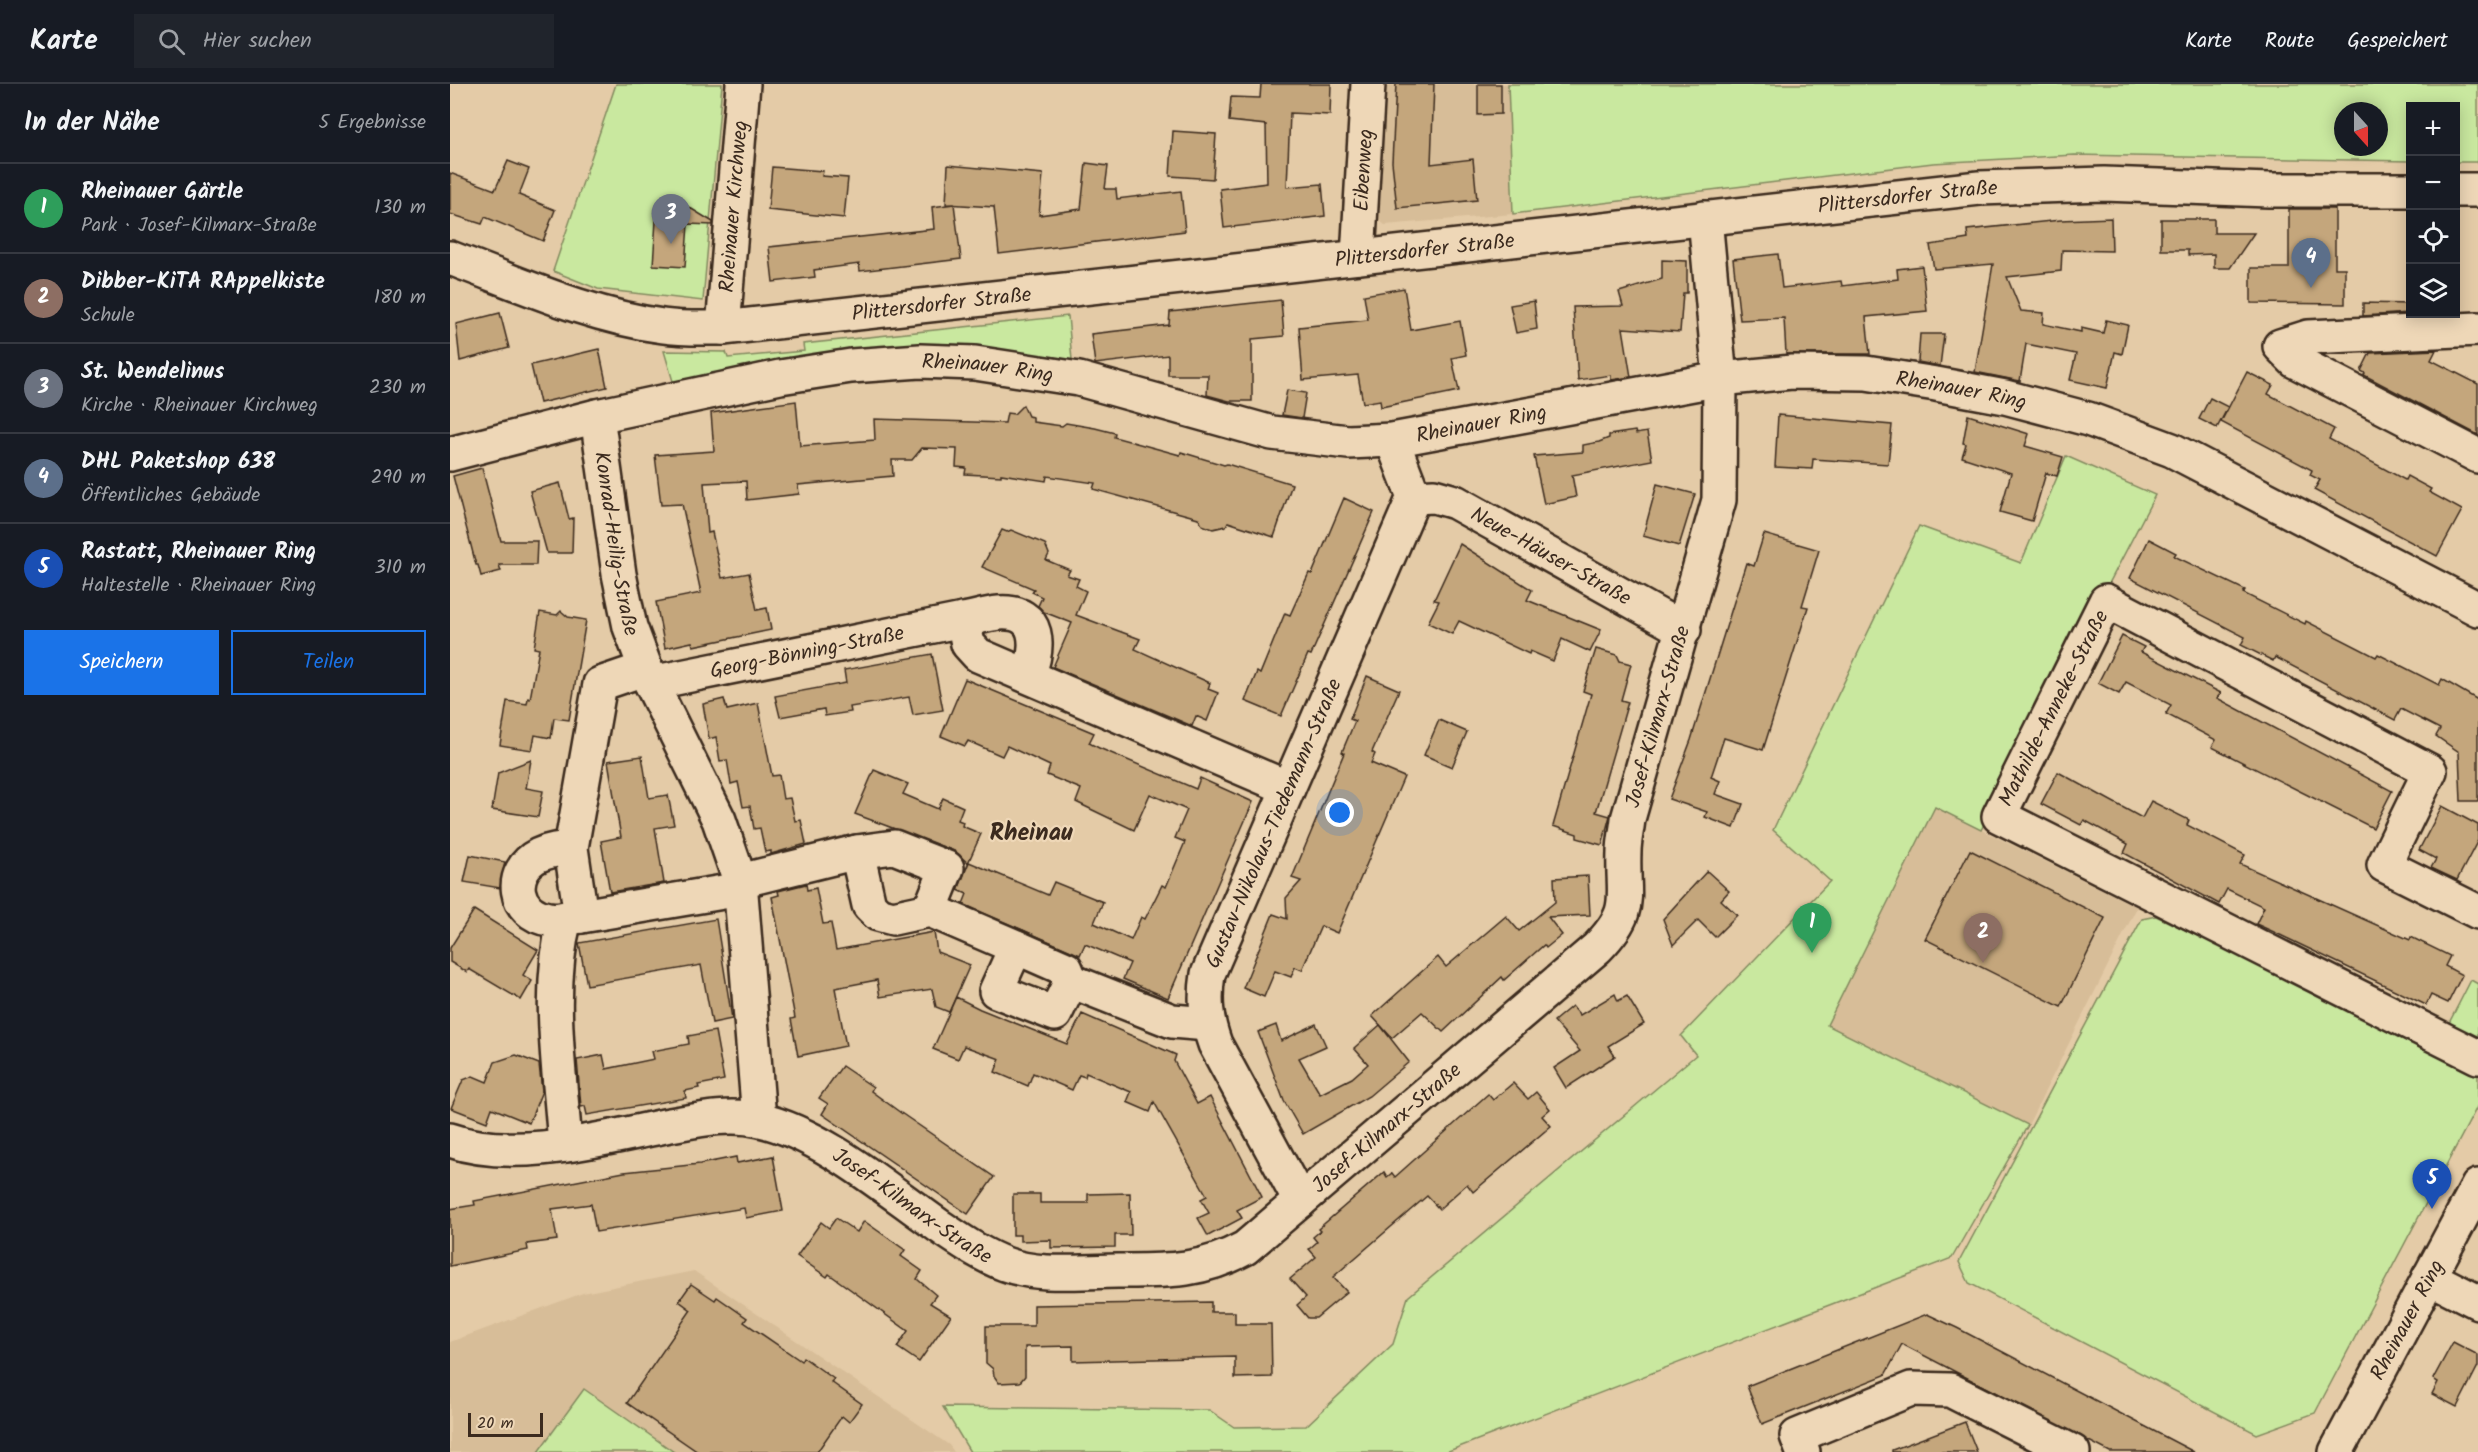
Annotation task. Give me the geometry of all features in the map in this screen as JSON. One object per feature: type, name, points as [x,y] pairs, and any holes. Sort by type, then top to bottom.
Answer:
[{"type":"street","name":"Rheinauer Kirchweg","points":[[723,328],[743,84]]},
{"type":"street","name":"Eibenweg","points":[[1358,257],[1368,84]]},
{"type":"street","name":"Plittersdorfer Straße","points":[[450,258],[578,306],[628,320],[672,327],[723,328],[1979,188],[2104,184],[2269,190],[2406,190]]},
{"type":"street","points":[[2460,190],[2478,190]]},
{"type":"street","name":"Josef-Kilmarx-Straße","points":[[450,1140],[508,1149],[566,1145],[713,1117],[759,1119],[800,1134],[975,1250],[1006,1264],[1031,1271],[1172,1271],[1198,1268],[1222,1260],[1245,1248],[1597,948],[1620,921],[1625,906],[1624,852],[1628,819],[1684,630],[1719,500],[1720,379],[1705,218]]},
{"type":"street","points":[[2478,329],[2308,337],[2280,346],[2295,361],[2478,456]]},
{"type":"street","name":"Rheinauer Ring","points":[[450,454],[597,416],[780,377],[852,366],[931,362],[975,363],[1079,379],[1272,433],[1348,442],[1392,440],[1720,379],[1792,372],[1866,374],[1994,395],[2088,419],[2172,450],[2478,609]]},
{"type":"street","name":"Konrad-Heilig-Straße","points":[[597,416],[619,574],[630,627],[647,676],[718,820],[740,885],[759,1119]]},
{"type":"street","points":[[1392,440],[1414,497]]},
{"type":"street","name":"Neue-Häuser-Straße","points":[[1414,497],[1434,496],[1455,502],[1684,630]]},
{"type":"street","name":"Gustav-Nikolaus-Tiedemann-Straße","points":[[1300,1202],[1215,1044],[1208,1024],[1205,999],[1208,974],[1414,497]]},
{"type":"street","name":"Mathilde-Anneke-Straße","points":[[2478,912],[2384,865],[2430,771],[2106,601],[1999,816],[2478,1057]]},
{"type":"street","name":"Georg-Bönning-Straße","points":[[647,676],[1001,613],[1019,615],[1032,626],[1037,642],[1035,657],[1028,676]]},
{"type":"street","points":[[963,620],[968,644],[978,655],[1288,788]]},
{"type":"street","points":[[566,1145],[554,984],[556,951],[573,917],[571,848],[600,684],[647,676]]},
{"type":"street","points":[[571,848],[555,849],[537,855],[522,868],[517,884],[520,900],[530,913],[548,919],[573,917],[740,885],[857,852],[894,847],[947,868],[930,910]]},
{"type":"street","points":[[857,852],[869,905],[878,915],[892,918],[930,910],[1066,969],[1071,981],[1173,1021],[1208,1024]]},
{"type":"street","points":[[1016,947],[996,991],[1055,1014],[1071,981]]},
{"type":"street","name":"Rheinauer Ring","points":[[2336,1452],[2478,1186]]},
{"type":"street","points":[[2429,1277],[2478,1302]]},
{"type":"street","points":[[1803,1452],[1797,1436],[1911,1389],[1950,1390],[2060,1450]]},
{"type":"shaded area","points":[[1378,84],[1508,84],[1513,214],[1385,225],[1371,214]]},
{"type":"shaded area","points":[[1935,807],[2137,907],[2028,1125],[1826,1025]]},
{"type":"shaded area","points":[[694,1271],[949,1445],[954,1452],[450,1452],[450,1342],[583,1293]]},
{"type":"green space","points":[[616,84],[722,84],[703,301],[598,289],[553,271]]},
{"type":"green space","points":[[1508,84],[2478,84],[2478,162],[2460,162],[2460,102],[2406,102],[2406,161],[2075,155],[1933,163],[1513,214]]},
{"type":"green space","points":[[1068,316],[1072,360],[945,349],[675,388],[664,351],[726,352],[728,358],[804,351],[803,344]]},
{"type":"green space","points":[[2066,456],[2155,495],[1981,830],[1935,807],[1827,1025],[2028,1125],[1952,1258],[1446,1452],[970,1452],[943,1407],[1209,1410],[1234,1427],[1306,1426],[1393,1344],[1408,1297],[1696,1055],[1681,1036],[1830,881],[1773,830],[1919,526],[2021,563]]},
{"type":"green space","points":[[2156,916],[2478,1070],[2478,1105],[2315,1413],[2257,1434],[1969,1283],[1959,1262],[2142,919]]},
{"type":"green space","points":[[2471,980],[2478,984],[2478,1040],[2448,1025]]},
{"type":"green space","points":[[584,1389],[674,1452],[538,1452]]},
{"type":"building","points":[[1261,84],[1331,84],[1330,115],[1290,113],[1287,187],[1322,184],[1325,216],[1224,228],[1220,189],[1267,183],[1266,125],[1229,121],[1231,97],[1260,98]]},
{"type":"building","points":[[1396,84],[1434,84],[1431,164],[1473,159],[1477,200],[1397,208],[1392,162]]},
{"type":"building","points":[[1478,84],[1501,84],[1501,114],[1478,115]]},
{"type":"building","points":[[1173,131],[1216,134],[1213,179],[1170,176]]},
{"type":"building","points":[[508,161],[529,169],[519,195],[555,210],[543,241],[485,217],[482,224],[450,214],[450,173],[495,190]]},
{"type":"building","points":[[1086,163],[1108,166],[1105,189],[1116,189],[1117,199],[1181,191],[1185,231],[999,254],[994,207],[946,204],[948,165],[1043,174],[1039,215],[1081,209]]},
{"type":"building","points":[[772,167],[823,171],[822,176],[848,178],[844,218],[768,210]]},
{"type":"building","points":[[672,197],[713,222],[713,225],[688,224],[685,267],[653,265],[657,206],[664,207]]},
{"type":"building","points":[[954,204],[961,259],[860,271],[859,264],[814,270],[815,277],[773,282],[769,247],[934,229],[932,207]]},
{"type":"building","points":[[2289,209],[2335,209],[2335,268],[2345,268],[2345,304],[2251,303],[2251,268],[2289,268]]},
{"type":"building","points":[[2111,218],[2112,251],[2062,250],[2061,271],[2007,277],[2021,311],[2044,313],[2043,324],[2081,332],[2081,328],[2103,333],[2106,320],[2128,325],[2122,354],[2115,352],[2107,388],[2070,380],[2076,354],[2026,344],[2020,381],[1975,372],[1993,264],[1934,269],[1930,245],[1968,239],[1967,230],[2061,220]]},
{"type":"building","points":[[2161,219],[2214,219],[2214,233],[2254,233],[2230,268],[2214,268],[2214,254],[2188,255],[2188,250],[2161,250]]},
{"type":"building","points":[[1778,254],[1782,288],[1841,281],[1842,286],[1898,279],[1897,269],[1922,266],[1927,311],[1866,317],[1870,354],[1786,354],[1784,318],[1740,320],[1733,259]]},
{"type":"building","points":[[1662,260],[1687,261],[1687,293],[1683,293],[1680,332],[1623,328],[1631,377],[1611,380],[1611,375],[1578,380],[1573,307],[1623,306],[1619,292],[1662,279]]},
{"type":"building","points":[[1404,288],[1411,330],[1460,321],[1466,355],[1452,358],[1459,391],[1381,407],[1380,400],[1363,403],[1358,375],[1303,380],[1299,327],[1368,320],[1364,295]]},
{"type":"building","points":[[1281,300],[1284,336],[1252,339],[1252,401],[1229,401],[1207,395],[1208,375],[1168,375],[1168,355],[1095,364],[1091,334],[1169,325],[1170,312]]},
{"type":"building","points":[[1534,301],[1537,329],[1516,333],[1510,305]]},
{"type":"building","points":[[2363,303],[2406,304],[2406,313],[2363,316]]},
{"type":"building","points":[[500,313],[509,348],[460,361],[456,324]]},
{"type":"building","points":[[1920,334],[1944,334],[1940,366],[1918,362]]},
{"type":"building","points":[[599,349],[607,387],[540,403],[531,365]]},
{"type":"building","points":[[2436,350],[2431,360],[2478,384],[2478,435],[2364,375],[2365,373],[2361,371],[2370,353]]},
{"type":"building","points":[[2247,372],[2273,385],[2268,394],[2334,429],[2329,439],[2405,480],[2407,476],[2431,489],[2429,492],[2462,510],[2437,556],[2314,490],[2320,480],[2310,475],[2312,470],[2221,422]]},
{"type":"building","points":[[1287,390],[1306,393],[1302,418],[1282,415]]},
{"type":"building","points":[[2210,398],[2228,407],[2217,428],[2199,419]]},
{"type":"building","points":[[796,401],[800,446],[875,440],[874,419],[1005,423],[1007,413],[1014,414],[1023,405],[1028,416],[1033,417],[1033,422],[1062,426],[1066,423],[1095,428],[1115,433],[1114,437],[1180,455],[1181,452],[1227,464],[1292,484],[1274,537],[1228,522],[1226,526],[1213,529],[1202,525],[1198,518],[1093,489],[1095,483],[1047,476],[1046,481],[1001,474],[1001,476],[965,474],[966,468],[956,467],[957,449],[922,448],[912,460],[892,460],[893,476],[798,485],[799,494],[747,500],[746,481],[704,483],[708,533],[712,532],[722,578],[749,573],[757,610],[767,608],[771,630],[693,646],[692,642],[665,648],[656,602],[701,593],[682,504],[661,505],[655,455],[714,451],[711,413]]},
{"type":"building","points":[[1778,415],[1892,425],[1888,464],[1813,459],[1812,469],[1775,467]]},
{"type":"building","points":[[1968,415],[2029,434],[2025,446],[2063,457],[2057,476],[2046,473],[2032,521],[2000,512],[2011,473],[1962,457],[1966,444],[1963,443]]},
{"type":"building","points":[[1635,431],[1636,434],[1647,432],[1652,460],[1572,475],[1576,497],[1544,504],[1534,456],[1583,452],[1583,445],[1599,442],[1609,438],[1609,435]]},
{"type":"building","points":[[482,468],[501,541],[537,541],[536,565],[499,565],[501,571],[481,576],[478,565],[476,565],[453,476]]},
{"type":"building","points":[[560,483],[569,519],[573,518],[572,553],[547,553],[530,491]]},
{"type":"building","points":[[1657,484],[1695,494],[1679,546],[1643,536]]},
{"type":"building","points":[[1344,498],[1374,512],[1311,655],[1308,654],[1281,716],[1245,701],[1257,672],[1260,674],[1285,613],[1290,615],[1309,573],[1312,574]]},
{"type":"building","points":[[1002,530],[1007,532],[1011,530],[1045,544],[1049,554],[1046,560],[1070,570],[1067,575],[1079,579],[1076,586],[1086,591],[1076,615],[1140,639],[1135,649],[1210,683],[1208,689],[1218,693],[1207,721],[1196,716],[1192,726],[1053,667],[1072,623],[1044,612],[1038,606],[1042,597],[1032,592],[1034,589],[982,567]]},
{"type":"building","points":[[1764,534],[1819,550],[1802,606],[1808,607],[1763,750],[1724,738],[1711,777],[1720,781],[1715,794],[1743,804],[1734,828],[1705,817],[1707,812],[1669,799],[1691,740],[1746,563],[1754,566]]},
{"type":"building","points":[[2149,539],[2176,553],[2174,556],[2245,590],[2243,593],[2305,624],[2306,621],[2376,657],[2378,654],[2439,685],[2442,679],[2478,700],[2478,801],[2461,801],[2459,752],[2436,736],[2440,729],[2401,709],[2395,720],[2275,657],[2273,661],[2241,645],[2245,637],[2130,578]]},
{"type":"building","points":[[1460,544],[1532,590],[1527,600],[1601,630],[1590,652],[1562,639],[1553,661],[1530,651],[1529,654],[1459,621],[1452,634],[1428,623],[1439,601],[1434,600]]},
{"type":"building","points":[[561,611],[568,617],[586,620],[569,720],[554,718],[551,738],[535,735],[532,750],[500,745],[507,701],[527,704],[528,698],[530,699],[539,649],[534,648],[540,612],[557,615]]},
{"type":"building","points":[[2122,636],[2144,647],[2141,652],[2221,693],[2217,698],[2392,791],[2373,828],[2212,747],[2216,740],[2166,714],[2171,705],[2126,682],[2119,694],[2098,683]]},
{"type":"building","points":[[1596,649],[1617,655],[1620,661],[1631,664],[1621,700],[1628,702],[1596,812],[1610,816],[1602,845],[1577,838],[1577,834],[1553,826],[1591,694],[1583,691]]},
{"type":"building","points":[[932,654],[943,710],[913,715],[909,697],[850,707],[851,712],[825,716],[824,709],[780,717],[775,696],[846,683],[844,670]]},
{"type":"building","points":[[1367,676],[1399,690],[1372,752],[1375,754],[1371,763],[1404,777],[1337,933],[1321,926],[1302,970],[1295,967],[1291,977],[1275,971],[1264,997],[1243,988],[1273,914],[1287,919],[1286,898],[1301,881],[1292,878],[1344,753],[1342,752],[1355,721],[1350,719]]},
{"type":"building","points":[[965,679],[1094,733],[1089,743],[1099,748],[1196,789],[1200,778],[1253,802],[1168,998],[1123,979],[1130,963],[1085,944],[1080,955],[963,904],[967,894],[958,890],[969,862],[1048,895],[1054,882],[1103,902],[1094,923],[1131,940],[1141,917],[1145,919],[1162,885],[1166,887],[1185,842],[1175,838],[1187,810],[1150,794],[1134,830],[1076,802],[1081,789],[1047,775],[1050,766],[1007,746],[1002,756],[968,741],[965,746],[941,736]]},
{"type":"building","points":[[724,699],[727,710],[758,703],[772,776],[779,775],[783,799],[790,798],[795,821],[801,820],[806,844],[771,854],[771,851],[765,852],[760,828],[754,829],[750,806],[743,807],[738,782],[731,784],[727,760],[720,761],[716,737],[709,739],[703,704]]},
{"type":"building","points":[[1439,720],[1467,732],[1452,767],[1424,755]]},
{"type":"building","points":[[642,756],[649,798],[668,795],[674,825],[655,828],[664,883],[610,892],[601,841],[621,837],[608,761]]},
{"type":"building","points":[[531,760],[526,788],[543,791],[538,817],[492,810],[498,773]]},
{"type":"building","points":[[874,770],[908,784],[903,794],[938,809],[943,798],[963,807],[958,820],[963,822],[962,826],[981,834],[968,863],[954,851],[855,814]]},
{"type":"building","points":[[2058,772],[2142,818],[2151,801],[2189,820],[2187,825],[2245,855],[2240,864],[2450,956],[2445,966],[2462,975],[2448,1003],[2431,995],[2426,1005],[2256,924],[2264,907],[2227,889],[2219,904],[2124,853],[2128,844],[2084,820],[2081,825],[2041,804]]},
{"type":"building","points":[[2442,806],[2478,825],[2478,840],[2457,880],[2431,868],[2436,859],[2419,850]]},
{"type":"building","points":[[1970,850],[2105,918],[2061,1007],[1925,939]]},
{"type":"building","points":[[470,855],[505,862],[500,888],[464,882]]},
{"type":"building","points":[[1707,871],[1729,891],[1721,900],[1737,915],[1715,937],[1698,920],[1673,945],[1663,919]]},
{"type":"building","points":[[1588,876],[1590,915],[1548,917],[1562,935],[1546,948],[1544,945],[1504,980],[1502,977],[1443,1032],[1422,1012],[1392,1038],[1372,1016],[1438,957],[1446,967],[1506,916],[1519,931],[1555,902],[1554,878]]},
{"type":"building","points":[[806,884],[807,890],[816,888],[823,924],[831,923],[836,950],[934,932],[937,952],[970,965],[949,1012],[936,1007],[932,989],[880,997],[877,980],[835,988],[846,1046],[798,1056],[791,1019],[795,1018],[772,897],[779,895],[778,891]]},
{"type":"building","points":[[474,910],[538,950],[523,975],[532,981],[521,1000],[469,969],[467,972],[450,962],[450,948]]},
{"type":"building","points":[[716,919],[732,1019],[712,1023],[701,965],[587,985],[579,943]]},
{"type":"building","points":[[1615,994],[1618,1001],[1627,996],[1644,1024],[1608,1046],[1615,1056],[1566,1088],[1554,1068],[1580,1051],[1554,1021],[1572,1006],[1580,1015]]},
{"type":"building","points":[[956,997],[1067,1044],[1082,1014],[1176,1055],[1174,1061],[1197,1104],[1210,1097],[1262,1197],[1237,1210],[1242,1218],[1208,1236],[1198,1218],[1209,1213],[1201,1199],[1207,1196],[1154,1102],[1150,1112],[1127,1102],[1131,1092],[1086,1073],[1085,1077],[1079,1075],[1072,1090],[1033,1073],[1028,1086],[995,1072],[1000,1059],[964,1046],[958,1059],[933,1049]]},
{"type":"building","points":[[1316,1024],[1326,1046],[1299,1058],[1320,1094],[1352,1078],[1368,1064],[1354,1048],[1380,1025],[1409,1062],[1369,1096],[1303,1134],[1284,1101],[1258,1032],[1276,1025],[1281,1041]]},
{"type":"building","points":[[715,1031],[724,1080],[698,1085],[699,1088],[685,1091],[686,1098],[587,1115],[585,1106],[581,1107],[577,1060],[603,1055],[606,1069],[654,1059],[652,1051],[689,1044],[688,1036]]},
{"type":"building","points":[[516,1055],[539,1064],[542,1091],[529,1123],[492,1108],[487,1122],[451,1108],[463,1080],[473,1076],[487,1082],[495,1062]]},
{"type":"building","points":[[842,1066],[873,1087],[871,1091],[901,1113],[994,1177],[968,1214],[822,1114],[828,1104],[819,1098]]},
{"type":"building","points":[[1513,1083],[1528,1099],[1536,1092],[1550,1109],[1542,1116],[1551,1126],[1473,1192],[1467,1184],[1439,1209],[1427,1196],[1333,1277],[1347,1292],[1316,1318],[1308,1318],[1297,1305],[1306,1297],[1290,1279],[1316,1257],[1309,1249],[1317,1242],[1313,1237],[1320,1231],[1318,1229],[1384,1172],[1387,1177],[1392,1173],[1395,1177],[1488,1094],[1493,1100]]},
{"type":"building","points":[[773,1156],[783,1211],[746,1218],[744,1208],[596,1232],[591,1204],[552,1209],[557,1240],[527,1244],[528,1250],[450,1266],[450,1209],[475,1205],[474,1201],[624,1172],[700,1164],[736,1157],[737,1163]]},
{"type":"building","points":[[1130,1193],[1131,1235],[1115,1235],[1115,1247],[1051,1248],[1051,1240],[1020,1241],[1020,1235],[1013,1235],[1013,1194],[1040,1194],[1040,1203],[1088,1203],[1088,1194]]},
{"type":"building","points":[[836,1218],[857,1232],[864,1221],[905,1250],[901,1256],[922,1271],[917,1279],[936,1295],[930,1303],[951,1316],[919,1362],[897,1347],[908,1331],[829,1274],[827,1277],[797,1256],[821,1222],[829,1228]]},
{"type":"building","points":[[691,1284],[715,1300],[717,1297],[747,1318],[744,1322],[801,1361],[803,1357],[834,1379],[831,1382],[862,1404],[849,1422],[842,1416],[817,1452],[698,1452],[627,1403],[691,1310],[679,1301]]},
{"type":"building","points":[[1211,1302],[1211,1312],[1235,1312],[1235,1324],[1271,1324],[1272,1377],[1235,1378],[1235,1357],[1073,1361],[1073,1346],[1025,1347],[1025,1376],[1020,1382],[999,1383],[994,1376],[993,1369],[986,1363],[986,1326],[1034,1326],[1034,1305]]},
{"type":"building","points":[[1927,1314],[2194,1452],[2110,1452],[1902,1344],[1885,1375],[1762,1424],[1747,1386]]},
{"type":"building","points":[[2453,1342],[2478,1355],[2478,1366],[2457,1407],[2432,1394],[2438,1382],[2433,1379]]},
{"type":"building","points":[[1965,1422],[1977,1452],[1892,1452],[1892,1450]]},
{"type":"place","name":"St. Wendelinus","points":[[671,244]]},
{"type":"place","name":"DHL Paketshop 638","points":[[2311,288]]},
{"type":"place","name":"Rheinauer Gärtle","points":[[1812,953]]},
{"type":"place","name":"Dibber-KiTA RAppelkiste","points":[[1983,963]]},
{"type":"place","name":"Rastatt, Rheinauer Ring","points":[[2432,1209]]},
{"type":"district","name":"Rheinau","points":[[1031,832]]}]
